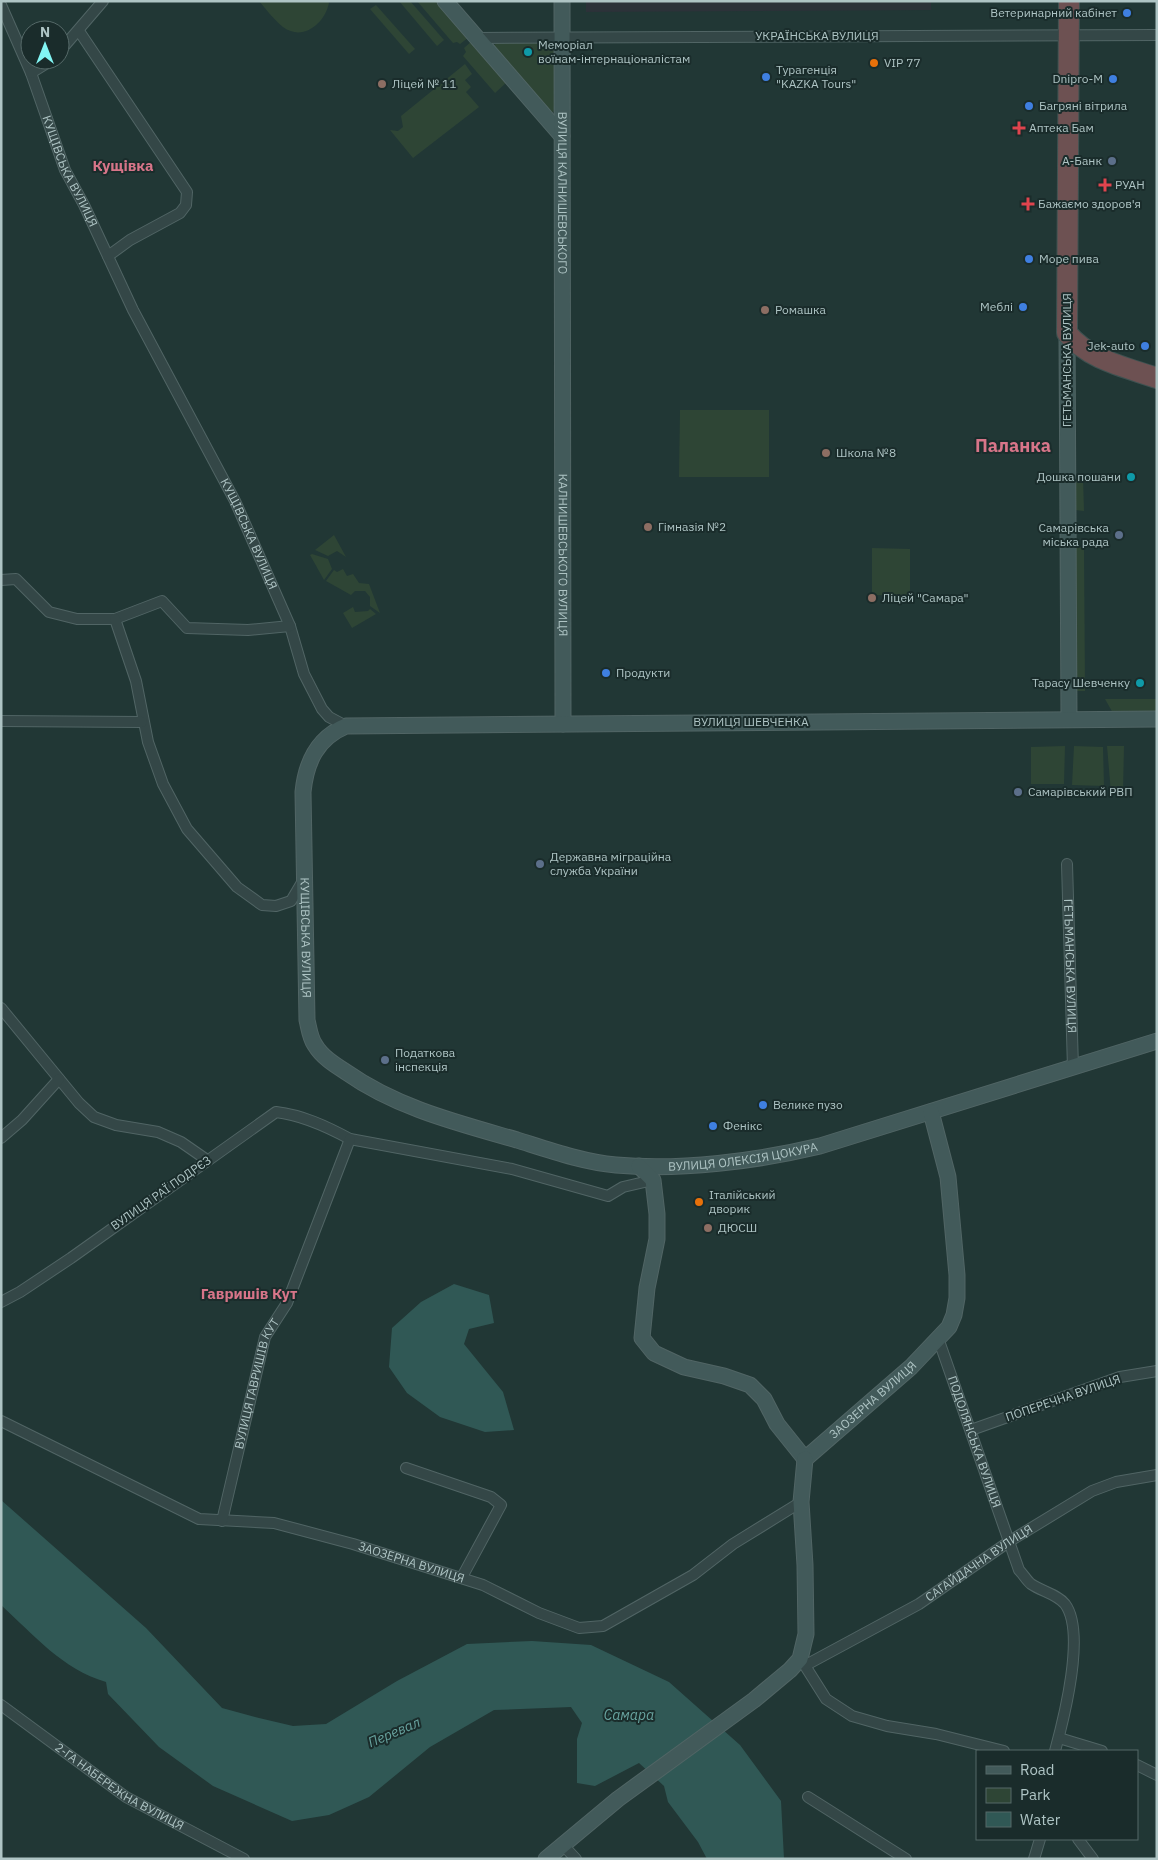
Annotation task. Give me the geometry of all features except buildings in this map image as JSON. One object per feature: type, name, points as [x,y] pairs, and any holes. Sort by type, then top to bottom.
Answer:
[{"type":"highway","name":"ГЕТЬМАНСЬКА ВУЛИЦЯ","points":[[1067,333],[1069,1]]},
{"type":"highway","points":[[1067,333],[1076,343],[1103,360],[1157,378]]},
{"type":"street","points":[[70,40],[102,1]]},
{"type":"street","points":[[445,1],[562,136]]},
{"type":"street","name":"ВУЛИЦЯ КАЛНИШЕВСЬКОГО","points":[[562,1],[563,386]]},
{"type":"street","name":"КУЩІВСЬКА ВУЛИЦЯ","points":[[1,5],[31,73],[65,170],[84,205],[133,310],[235,501],[290,626],[304,674],[322,709],[329,717],[346,726]]},
{"type":"street","points":[[78,31],[187,192],[186,205],[180,213],[130,240],[108,256]]},
{"type":"street","name":"УКРАЇНСЬКА ВУЛИЦЯ","points":[[477,38],[1157,35]]},
{"type":"street","points":[[31,73],[36,70]]},
{"type":"street","name":"ГЕТЬМАНСЬКА ВУЛИЦЯ","points":[[1067,333],[1069,719]]},
{"type":"street","name":"КАЛНИШЕВСЬКОГО ВУЛИЦЯ","points":[[563,386],[564,724]]},
{"type":"street","points":[[1,580],[16,579],[49,612],[77,619],[115,619],[162,601],[187,628],[248,630],[290,626]]},
{"type":"street","points":[[115,619],[136,681],[142,722],[163,784],[187,829],[237,887],[262,905],[276,906],[291,901],[305,878]]},
{"type":"street","name":"ВУЛИЦЯ ШЕВЧЕНКА","points":[[346,726],[1157,719]]},
{"type":"street","points":[[1,721],[142,722]]},
{"type":"street","name":"КУЩІВСЬКА ВУЛИЦЯ","points":[[332,1064],[314,1045],[307,1020],[302,792],[305,771],[310,760],[334,731],[346,726]]},
{"type":"street","name":"ГЕТЬМАНСЬКА ВУЛИЦЯ","points":[[1067,864],[1073,1068]]},
{"type":"street","points":[[1,1008],[59,1079],[94,1117],[116,1125],[158,1132],[181,1142],[208,1160]]},
{"type":"street","name":"ВУЛИЦЯ ОЛЕКСІЯ ЦОКУРА","points":[[332,1064],[362,1084],[427,1114],[583,1158],[615,1165],[639,1166],[709,1164],[793,1152],[931,1112],[1157,1041]]},
{"type":"street","points":[[1,1138],[22,1120],[59,1079]]},
{"type":"street","name":"ВУЛИЦЯ РАЇ ПОДРЄЗ","points":[[1,1302],[20,1292],[71,1258],[276,1112],[291,1114],[350,1138]]},
{"type":"street","points":[[931,1112],[948,1177],[957,1275],[957,1298],[954,1315],[949,1327],[938,1338]]},
{"type":"street","points":[[350,1138],[503,1167],[608,1196],[623,1187],[653,1180]]},
{"type":"street","name":"ВУЛИЦЯ ГАВРИШІВ КУТ","points":[[222,1521],[257,1361],[265,1337],[287,1303],[350,1138]]},
{"type":"street","points":[[639,1166],[653,1180],[656,1199],[657,1239],[647,1288],[642,1338],[654,1353],[684,1367],[724,1376],[750,1385],[764,1399],[777,1424],[805,1459],[801,1502],[806,1565],[806,1634],[803,1662],[826,1698],[852,1716],[887,1726],[936,1734],[1000,1750]]},
{"type":"street","name":"ПОДОЛЯНСЬКА ВУЛИЦЯ","points":[[938,1338],[1010,1540],[1018,1570],[1031,1584],[1064,1602],[1073,1619],[1074,1641],[1070,1686],[1055,1750]]},
{"type":"street","name":"ЗАОЗЕРНА ВУЛИЦЯ","points":[[805,1459],[871,1403],[938,1338]]},
{"type":"street","name":"ПОПЕРЕЧНА ВУЛИЦЯ","points":[[971,1430],[1120,1377],[1157,1371]]},
{"type":"street","name":"ЗАОЗЕРНА ВУЛИЦЯ","points":[[1,1421],[199,1519],[274,1523],[353,1544],[484,1585],[539,1613],[579,1628],[603,1626],[693,1575],[733,1544],[801,1502]]},
{"type":"street","points":[[406,1468],[491,1497],[501,1504],[462,1577]]},
{"type":"street","name":"САГАЙДАЧНА ВУЛИЦЯ","points":[[562,1844],[618,1799],[754,1700],[790,1670],[919,1604],[1010,1540],[1092,1491],[1116,1482],[1157,1475]]},
{"type":"street","name":"2-ГА НАБЕРЕЖНА ВУЛИЦЯ","points":[[1,1705],[126,1797],[244,1859]]},
{"type":"street","points":[[1059,1738],[1099,1750]]},
{"type":"street","points":[[1138,1766],[1157,1775]]},
{"type":"street","points":[[808,1797],[906,1859]]},
{"type":"street","points":[[1034,1859],[1040,1840]]},
{"type":"street","points":[[1079,1840],[1093,1859]]},
{"type":"street","points":[[546,1859],[562,1844],[576,1859]]},
{"type":"shaded area","points":[[586,1],[931,1],[931,10],[586,12]]},
{"type":"green space","points":[[259,1],[328,1],[329,3],[327,10],[318,23],[312,28],[298,32],[283,27]]},
{"type":"green space","points":[[399,1],[410,1],[444,40],[437,46]]},
{"type":"green space","points":[[417,1],[439,1],[469,37],[460,44],[457,42],[453,43]]},
{"type":"green space","points":[[376,5],[415,49],[409,54],[370,9]]},
{"type":"green space","points":[[472,41],[507,82],[495,93],[463,56],[466,52],[464,48]]},
{"type":"green space","points":[[498,42],[552,42],[555,45],[556,111],[548,113],[493,46]]},
{"type":"green space","points":[[465,64],[472,74],[465,80],[471,87],[466,92],[479,107],[413,158],[390,130],[398,131],[403,127],[401,116]]},
{"type":"green space","points":[[680,410],[769,410],[769,477],[679,477]]},
{"type":"green space","points":[[1075,477],[1083,477],[1084,511],[1075,510]]},
{"type":"green space","points":[[334,535],[346,557],[337,551],[328,556],[315,550]]},
{"type":"green space","points":[[1074,547],[1084,547],[1085,691],[1074,691]]},
{"type":"green space","points":[[872,548],[910,549],[910,596],[872,595]]},
{"type":"green space","points":[[310,555],[328,559],[332,569],[324,580]]},
{"type":"green space","points":[[343,569],[347,576],[353,574],[359,583],[369,584],[380,613],[370,606],[370,597],[365,591],[355,591],[351,595],[326,581],[334,570],[337,572]]},
{"type":"green space","points":[[353,607],[355,612],[368,611],[370,609],[376,614],[352,628],[343,613]]},
{"type":"green space","points":[[1105,699],[1157,699],[1157,715],[1114,715]]},
{"type":"green space","points":[[1065,746],[1064,784],[1031,784],[1031,747]]},
{"type":"green space","points":[[1074,746],[1103,747],[1104,786],[1072,785]]},
{"type":"green space","points":[[1107,746],[1124,746],[1123,793],[1111,793]]},
{"type":"water","points":[[454,1284],[489,1295],[494,1323],[469,1329],[464,1344],[503,1392],[514,1430],[485,1432],[440,1417],[407,1393],[389,1367],[392,1328],[421,1302]]},
{"type":"water","name":"Самара","points":[[1,1500],[146,1628],[222,1708],[259,1718],[293,1726],[326,1724],[397,1681],[467,1644],[532,1641],[591,1645],[669,1682],[740,1745],[781,1801],[784,1859],[707,1859],[698,1842],[668,1802],[664,1786],[639,1763],[595,1786],[577,1783],[577,1739],[582,1723],[571,1707],[494,1710],[430,1747],[369,1797],[329,1815],[292,1821],[213,1786],[159,1747],[108,1694],[106,1682],[76,1669],[62,1660],[1,1605]]},
{"type":"place","name":"Ветеринарний кабінет","points":[[1127,13]]},
{"type":"place","name":"Меморіал воїнам-інтернаціоналістам","points":[[528,52]]},
{"type":"place","name":"VIP 77","points":[[874,63]]},
{"type":"place","name":"Турагенція \"KAZKA Tours\"","points":[[766,77]]},
{"type":"place","name":"Dnipro-M","points":[[1113,79]]},
{"type":"place","name":"Ліцей № 11","points":[[382,84]]},
{"type":"place","name":"Багряні вітрила","points":[[1029,106]]},
{"type":"place","name":"Аптека Бам","points":[[1019,128]]},
{"type":"place","name":"А-Банк","points":[[1112,161]]},
{"type":"place","name":"РУАН","points":[[1105,185]]},
{"type":"place","name":"Бажаємо здоров'я","points":[[1028,204]]},
{"type":"place","name":"Море пива","points":[[1029,259]]},
{"type":"place","name":"Меблі","points":[[1023,307]]},
{"type":"place","name":"Ромашка","points":[[765,310]]},
{"type":"place","name":"Jek-auto","points":[[1145,346]]},
{"type":"place","name":"Школа №8","points":[[826,453]]},
{"type":"place","name":"Дошка пошани","points":[[1131,477]]},
{"type":"place","name":"Гімназія №2","points":[[648,527]]},
{"type":"place","name":"Самарівська міська рада","points":[[1119,535]]},
{"type":"place","name":"Ліцей \"Самара\"","points":[[872,598]]},
{"type":"place","name":"Продукти","points":[[606,673]]},
{"type":"place","name":"Тарасу Шевченку","points":[[1140,683]]},
{"type":"place","name":"Самарівський РВП","points":[[1018,792]]},
{"type":"place","name":"Державна міграційна служба України","points":[[540,864]]},
{"type":"place","name":"Податкова інспекція","points":[[385,1060]]},
{"type":"place","name":"Велике пузо","points":[[763,1105]]},
{"type":"place","name":"Фенікс","points":[[713,1126]]},
{"type":"place","name":"Італійський дворик","points":[[699,1202]]},
{"type":"place","name":"ДЮСШ","points":[[708,1228]]},
{"type":"district","name":"Кущівка","points":[[123,166]]},
{"type":"district","name":"Паланка","points":[[1013,446]]},
{"type":"district","name":"Гавришів Кут","points":[[249,1294]]},
{"type":"water label","name":"Перевал","points":[[394,1732]]}]
